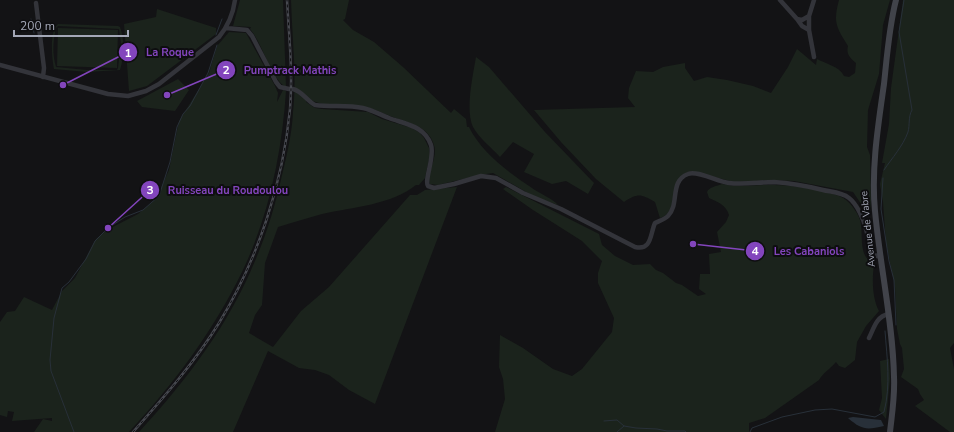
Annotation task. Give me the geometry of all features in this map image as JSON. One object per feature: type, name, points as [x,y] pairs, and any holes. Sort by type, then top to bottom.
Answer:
[{"type":"main road","name":"Avenue de Vabre","points":[[890,432],[894,378],[888,314],[875,211],[874,183],[876,150],[890,26],[896,0]]},
{"type":"street","points":[[0,65],[108,94],[128,96],[137,94],[146,91],[164,80],[212,43],[226,28],[235,0]]},
{"type":"street","points":[[780,0],[800,19],[802,26],[809,30]]},
{"type":"street","points":[[814,0],[809,16],[809,30],[814,57]]},
{"type":"street","points":[[36,6],[44,68],[43,77]]},
{"type":"street","points":[[800,19],[809,16]]},
{"type":"street","points":[[226,28],[247,30],[252,36],[280,87],[298,90],[309,102],[315,105],[364,108],[412,125],[421,130],[431,145],[432,154],[430,170],[426,181],[428,186],[434,188],[481,176],[496,178],[522,193],[561,209],[635,247],[641,248],[645,247],[650,241],[655,223],[668,217],[670,214],[676,185],[687,174],[697,173],[720,182],[735,184],[773,182],[797,184],[841,194],[850,198],[858,209],[866,228],[871,251],[874,255],[881,257]]},
{"type":"street","points":[[869,338],[876,322],[882,316],[888,314]]},
{"type":"shaded area","points":[[240,0],[283,0],[286,87],[276,77],[271,69],[255,35],[250,29],[251,27],[233,26]]},
{"type":"shaded area","points":[[291,0],[349,0],[345,19],[343,20],[353,30],[374,42],[403,67],[451,113],[454,109],[466,119],[467,127],[469,127],[481,145],[505,169],[558,205],[535,197],[493,173],[438,185],[430,184],[429,180],[435,150],[431,138],[422,129],[371,108],[327,105],[308,98],[306,102],[315,108],[368,112],[382,119],[412,128],[420,133],[429,148],[430,155],[425,178],[419,185],[416,185],[395,197],[383,201],[322,214],[278,227],[265,263],[262,305],[255,315],[249,333],[273,347],[301,311],[329,287],[410,195],[417,195],[425,190],[457,187],[375,404],[349,390],[329,375],[315,370],[299,368],[268,351],[233,432],[139,432],[191,371],[221,327],[246,280],[265,236],[280,185],[292,128],[295,84]]},
{"type":"shaded area","points":[[839,0],[890,0],[883,25],[879,74],[868,110],[867,147],[870,155],[871,209],[868,214],[853,192],[794,181],[774,180],[734,182],[691,171],[683,175],[678,181],[675,188],[671,209],[667,214],[660,218],[655,202],[643,196],[636,196],[624,202],[596,179],[561,142],[534,110],[635,107],[628,98],[629,88],[636,71],[653,72],[663,67],[685,63],[685,68],[694,81],[707,77],[727,80],[753,86],[771,93],[788,67],[797,49],[816,65],[817,59],[836,68],[844,76],[849,77],[855,73],[856,63],[849,56],[848,46],[838,29],[836,14]]},
{"type":"shaded area","points":[[903,0],[954,0],[954,343],[950,348],[954,369],[954,432],[950,432],[915,406],[924,400],[918,389],[901,377],[904,369],[902,348],[897,329],[895,287],[886,243],[880,184],[885,163],[882,163],[889,124],[891,88]]},
{"type":"shaded area","points":[[157,9],[216,28],[216,34],[147,86],[129,91],[124,24],[156,17]]},
{"type":"shaded area","points":[[58,24],[120,27],[123,37],[123,48],[120,70],[87,72],[54,69],[52,39],[55,28]],"holes":[[[58,26],[119,29],[121,43],[117,70],[87,70],[56,67],[53,48],[56,28]]]},
{"type":"shaded area","points":[[58,28],[118,30],[117,68],[57,66]]},
{"type":"shaded area","points":[[229,32],[246,33],[275,86],[278,93],[277,102],[283,90],[286,91],[281,137],[273,183],[267,206],[260,229],[242,272],[219,315],[206,336],[177,376],[129,432],[34,432],[43,419],[52,421],[52,418],[12,421],[14,412],[8,411],[7,417],[0,415],[0,322],[7,312],[15,311],[24,297],[52,310],[62,291],[75,278],[96,239],[107,230],[138,214],[156,199],[169,170],[179,121],[209,73],[217,46]]},
{"type":"shaded area","points":[[476,57],[489,67],[545,132],[594,183],[588,194],[566,181],[552,184],[524,172],[534,154],[513,142],[500,157],[478,135],[473,127],[470,111],[470,92]]},
{"type":"shaded area","points":[[178,79],[189,90],[175,111],[142,107],[137,101]]},
{"type":"shaded area","points":[[722,184],[735,186],[780,185],[813,189],[844,198],[858,214],[861,225],[863,250],[865,256],[874,264],[873,288],[879,311],[866,326],[857,342],[855,360],[845,368],[839,366],[836,362],[822,375],[819,380],[765,418],[749,423],[749,432],[495,432],[505,399],[503,379],[499,367],[500,335],[523,348],[553,369],[572,376],[582,369],[612,332],[614,318],[598,283],[598,273],[602,261],[582,241],[503,189],[506,187],[599,234],[602,245],[615,256],[633,265],[650,264],[656,270],[698,296],[706,294],[699,289],[700,274],[710,274],[709,254],[721,252],[717,232],[726,222],[729,215],[724,206],[709,198],[707,192],[711,188]]},
{"type":"shaded area","points":[[889,359],[890,379],[886,419],[879,410],[882,398],[880,361]]},
{"type":"shaded area","points":[[853,417],[881,420],[884,426],[864,428],[848,418]]},
{"type":"waterway","points":[[884,170],[906,137],[912,110],[899,32],[904,0]]},
{"type":"waterway","points":[[31,19],[34,33]]},
{"type":"waterway","points":[[216,35],[222,19]]},
{"type":"waterway","points":[[74,432],[51,371],[50,360],[54,318],[62,288],[69,282],[86,259],[95,241],[108,228],[125,217],[143,210],[159,196],[170,162],[177,127],[183,114],[190,106],[208,73],[217,45]]},
{"type":"waterway","points":[[883,178],[881,209],[889,261],[894,280],[896,325]]},
{"type":"waterway","points":[[750,432],[752,428],[782,417],[815,410],[832,409],[875,417],[884,412],[888,382],[885,331]]},
{"type":"waterway","points":[[604,421],[617,420],[624,426],[686,432]]},
{"type":"waterway","points":[[617,432],[624,426]]},
{"type":"railway","points":[[133,432],[168,392],[210,337],[233,298],[257,247],[275,192],[287,137],[291,95],[287,0]]},
{"type":"place","name":"La Roque","points":[[63,85]]},
{"type":"place","name":"Pumptrack Mathis","points":[[167,95]]},
{"type":"place","name":"Ruisseau du Roudoulou","points":[[108,228]]},
{"type":"place","name":"Les Cabaniols","points":[[693,244]]}]
